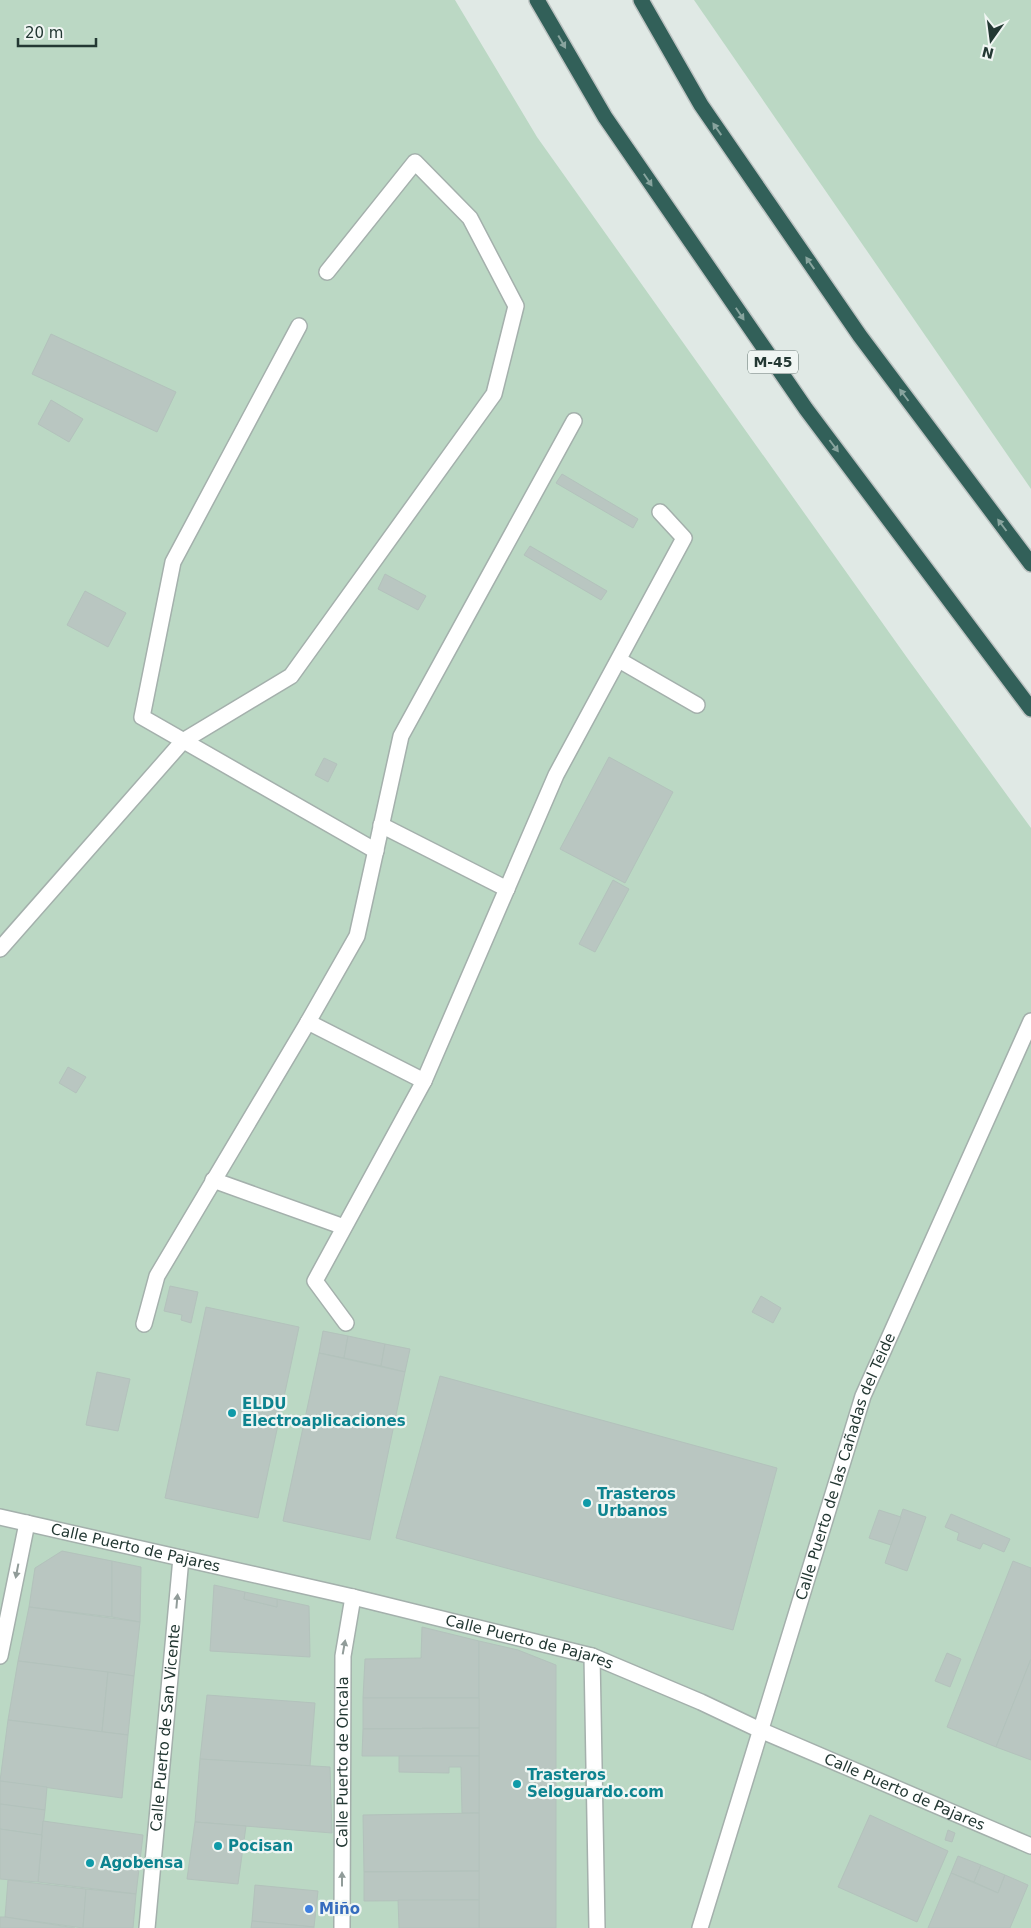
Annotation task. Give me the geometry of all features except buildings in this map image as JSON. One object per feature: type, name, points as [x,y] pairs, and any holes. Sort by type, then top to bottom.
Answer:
[{"type":"highway","name":"M-45","points":[[538,0],[605,117],[806,409],[1031,709]]},
{"type":"highway","points":[[641,0],[701,105],[854,328],[1031,564]]},
{"type":"street","points":[[0,949],[183,740],[291,676],[494,394],[516,306],[470,218],[415,162],[327,272]]},
{"type":"street","points":[[299,326],[173,562],[142,717],[376,851]]},
{"type":"street","points":[[144,1324],[156,1276],[308,1022],[357,936],[401,736],[574,421]]},
{"type":"street","points":[[346,1323],[315,1281],[424,1081],[556,775],[684,538],[660,512]]},
{"type":"street","points":[[619,660],[697,706]]},
{"type":"street","points":[[381,825],[506,889]]},
{"type":"street","name":"Calle Puerto de las Cañadas del Teide","points":[[700,1928],[863,1396],[1031,1021]]},
{"type":"street","points":[[308,1022],[424,1081]]},
{"type":"street","points":[[214,1180],[344,1227]]},
{"type":"street","name":"Calle Puerto de Pajares","points":[[0,1517],[353,1597],[592,1656],[1031,1846]]},
{"type":"street","points":[[0,1656],[27,1523]]},
{"type":"street","name":"Calle Puerto de San Vicente","points":[[147,1928],[181,1558]]},
{"type":"street","name":"Calle Puerto de Oncala","points":[[342,1928],[343,1656],[353,1597]]},
{"type":"street","points":[[592,1656],[597,1928]]},
{"type":"green space","points":[[0,0],[455,0],[537,137],[908,659],[1031,828],[1031,1928],[0,1928]]},
{"type":"green space","points":[[694,0],[1031,0],[1031,489]]},
{"type":"place","name":"ELDU Electroaplicaciones","points":[[232,1413]]},
{"type":"place","name":"Trasteros Urbanos","points":[[587,1503]]},
{"type":"place","name":"Trasteros Seloguardo.com","points":[[517,1784]]},
{"type":"place","name":"Pocisan","points":[[218,1846]]},
{"type":"place","name":"Agobensa","points":[[90,1863]]},
{"type":"place","name":"Miño","points":[[309,1909]]}]
